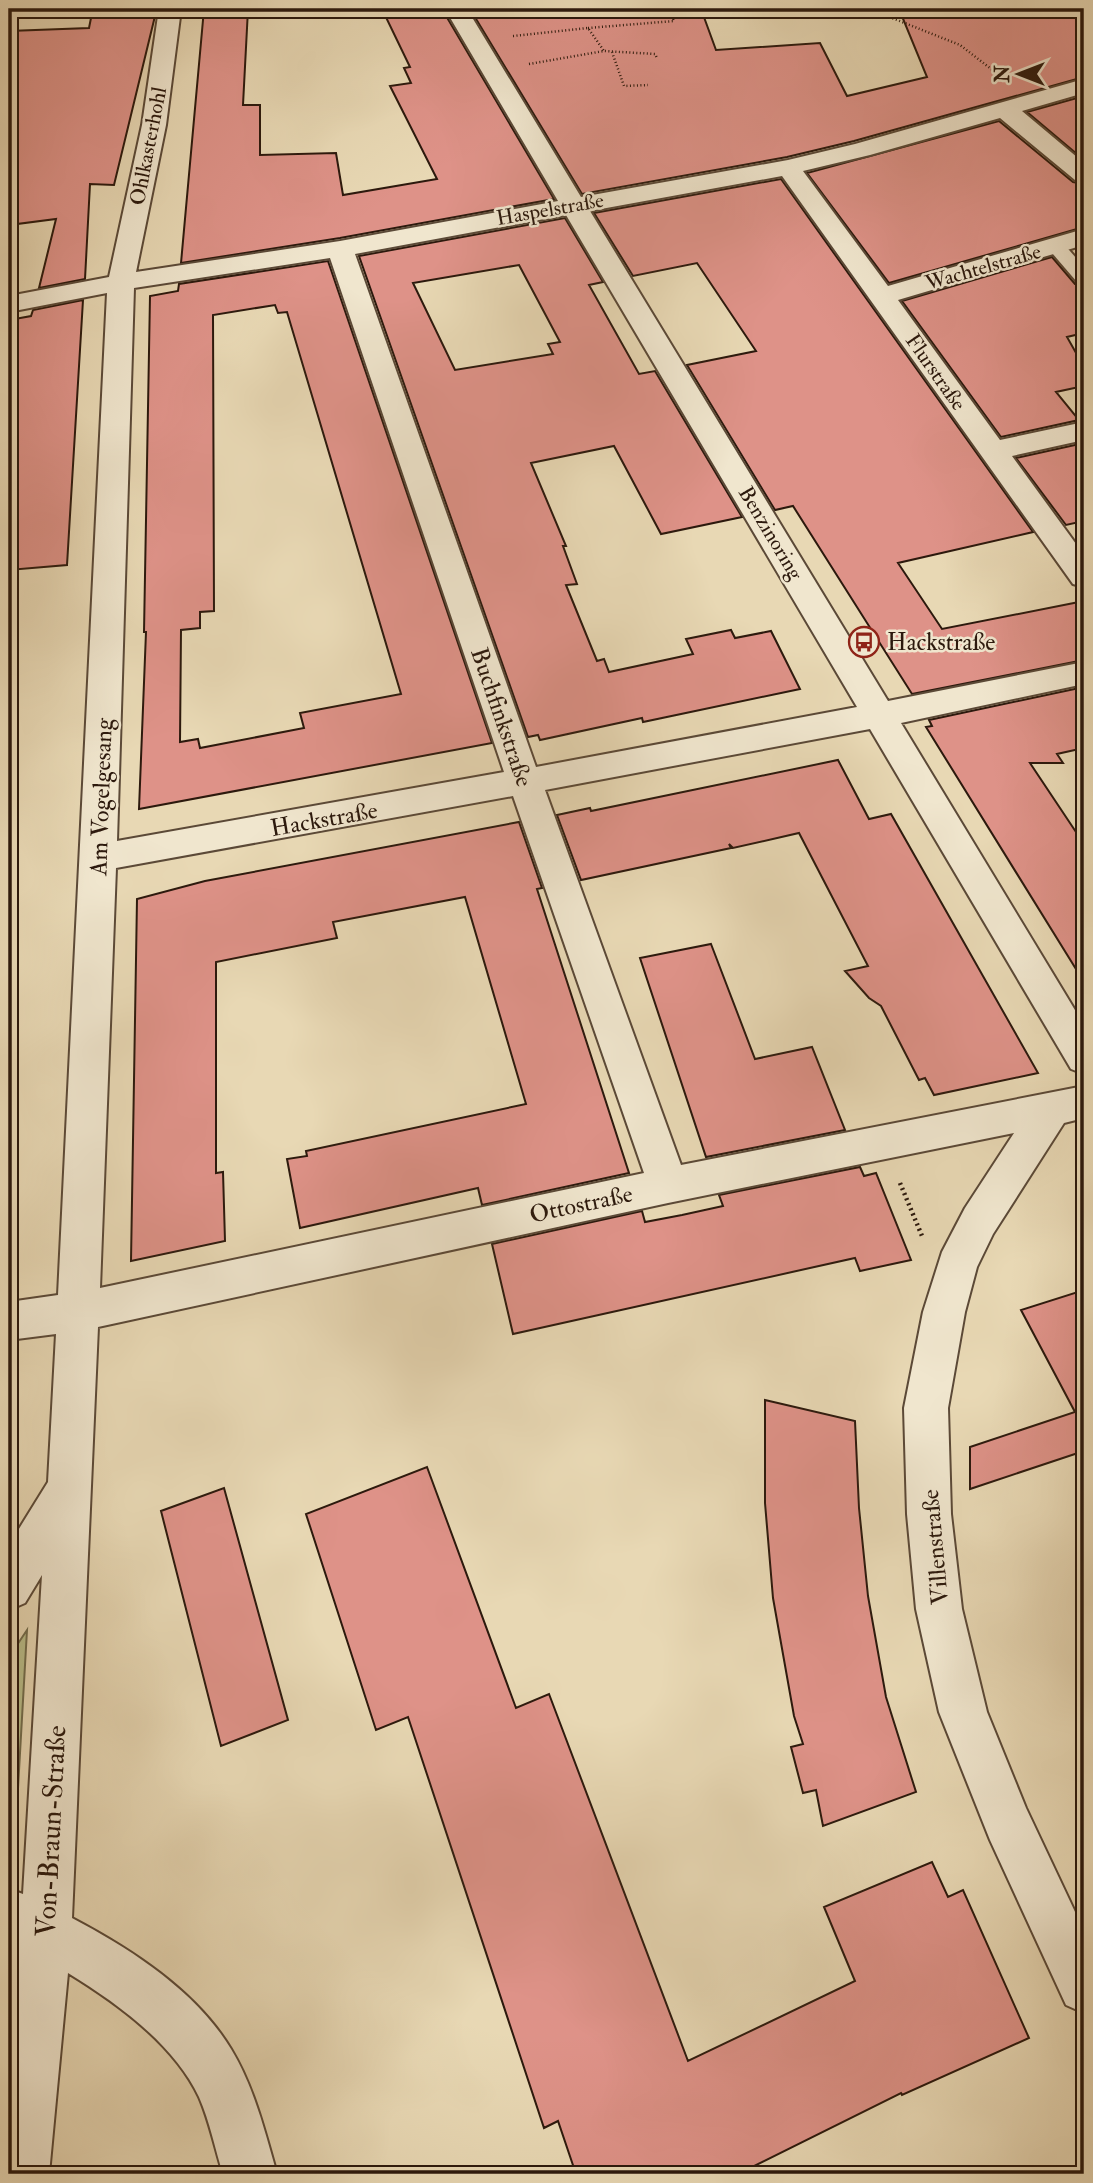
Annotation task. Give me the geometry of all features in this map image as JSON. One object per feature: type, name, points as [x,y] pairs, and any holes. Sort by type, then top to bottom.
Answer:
[{"type":"street","name":"Ohlkasterhohl","points":[[124,282],[124,265],[154,125],[170,9]]},
{"type":"street","name":"Benzinoring","points":[[456,9],[1084,1058]]},
{"type":"street","name":"Haspelstraße","points":[[9,304],[124,282],[340,249],[573,204],[788,167],[861,150],[1084,86]]},
{"type":"street","points":[[1004,109],[1084,175]]},
{"type":"street","name":"Flurstraße","points":[[788,167],[1084,577]]},
{"type":"street","name":"Wachtelstraße","points":[[882,296],[1084,237]]},
{"type":"street","name":"Buchfinkstraße","points":[[340,249],[668,1185]]},
{"type":"street","name":"Am Vogelgesang","points":[[70,1487],[99,858],[120,303],[124,282]]},
{"type":"street","points":[[993,451],[1084,430]]},
{"type":"street","name":"Hackstraße","points":[[99,858],[525,783],[880,716],[1084,673]]},
{"type":"street","name":"Ottostraße","points":[[79,1312],[668,1185],[1068,1105]]},
{"type":"street","name":"Villenstraße","points":[[1068,1105],[979,1222],[957,1265],[944,1312],[926,1408],[929,1514],[939,1609],[963,1712],[1007,1823],[1084,1987]]},
{"type":"street","points":[[9,1321],[79,1312]]},
{"type":"street","points":[[9,1587],[70,1487]]},
{"type":"street","name":"Von-Braun-Straße","points":[[22,2174],[27,1922],[70,1487]]},
{"type":"street","points":[[27,1922],[102,1966],[171,2017],[212,2067],[250,2174]]},
{"type":"lane","points":[[1055,246],[1084,278]]},
{"type":"path","points":[[888,9],[892,18],[960,45],[1001,77]]},
{"type":"path","points":[[509,36],[674,21],[671,14]]},
{"type":"path","points":[[608,18],[610,25]]},
{"type":"path","points":[[543,26],[545,33]]},
{"type":"path","points":[[588,28],[604,51]]},
{"type":"path","points":[[518,66],[604,51],[655,54],[657,58]]},
{"type":"path","points":[[612,52],[624,86],[648,85]]},
{"type":"path","points":[[894,1171],[923,1238]]},
{"type":"green space","points":[[27,1630],[15,1841],[9,1845],[9,1657]]},
{"type":"building","points":[[204,9],[248,9],[243,105],[260,105],[260,155],[336,153],[343,195],[437,179],[390,86],[411,83],[404,68],[410,67],[382,9],[442,9],[554,199],[340,238],[181,263]]},
{"type":"building","points":[[470,9],[701,9],[716,50],[820,43],[847,96],[927,77],[899,9],[1084,9],[1084,77],[787,157],[582,194]]},
{"type":"building","points":[[155,16],[114,185],[90,184],[85,279],[39,288],[56,219],[9,225],[9,31],[89,28],[91,18]]},
{"type":"building","points":[[1084,96],[1084,160],[1027,112]]},
{"type":"building","points":[[999,121],[1073,182],[1084,184],[1084,227],[889,283],[807,173]]},
{"type":"building","points":[[781,179],[1033,532],[898,563],[942,629],[1084,601],[1084,660],[912,694],[793,506],[775,510],[687,365],[756,351],[697,263],[633,276],[594,213]]},
{"type":"building","points":[[565,218],[603,282],[589,285],[639,374],[655,371],[742,517],[661,534],[614,446],[531,463],[566,546],[563,546],[577,584],[566,585],[597,661],[604,659],[609,672],[693,654],[686,639],[731,630],[735,638],[771,631],[800,689],[643,722],[642,718],[540,740],[538,735],[528,737],[359,256]],"holes":[[[519,265],[560,342],[548,344],[553,354],[455,370],[413,283]]]},
{"type":"building","points":[[1052,257],[1075,284],[1084,286],[1084,333],[1067,337],[1084,367],[1084,386],[1056,392],[1079,420],[1001,437],[902,301]]},
{"type":"building","points":[[328,261],[492,743],[139,809],[146,632],[150,296],[178,291],[179,284]],"holes":[[[275,305],[278,313],[287,312],[401,694],[300,713],[304,728],[200,748],[198,739],[180,742],[181,630],[200,628],[200,612],[214,611],[213,315]]]},
{"type":"building","points":[[83,300],[67,565],[9,570],[9,320],[31,316],[33,310]]},
{"type":"building","points":[[1084,443],[1084,521],[1066,525],[1016,458]]},
{"type":"building","points":[[1084,687],[1084,748],[1057,754],[1063,763],[1030,763],[1084,844],[1084,982],[926,727],[932,726],[929,720]]},
{"type":"building","points":[[838,760],[869,819],[891,814],[1038,1073],[934,1095],[925,1078],[919,1080],[881,1006],[869,998],[845,971],[868,966],[799,833],[733,848],[729,844],[731,848],[581,880],[557,815],[590,808],[591,811]]},
{"type":"building","points":[[519,822],[542,888],[537,889],[629,1173],[482,1205],[478,1188],[300,1228],[287,1159],[307,1156],[306,1151],[526,1104],[465,897],[333,922],[337,938],[216,962],[216,1173],[223,1172],[225,1241],[131,1261],[137,899],[205,881]]},
{"type":"building","points":[[711,944],[755,1059],[812,1047],[845,1130],[706,1157],[640,958]]},
{"type":"building","points":[[860,1167],[864,1176],[876,1173],[911,1260],[860,1271],[855,1258],[513,1334],[492,1244],[642,1211],[645,1222],[682,1215],[723,1206],[719,1195]]},
{"type":"building","points":[[1084,1290],[1084,1451],[970,1489],[970,1447],[1075,1412],[1021,1310]]},
{"type":"building","points":[[765,1400],[855,1421],[859,1508],[868,1596],[886,1697],[916,1792],[823,1826],[816,1790],[803,1793],[791,1747],[803,1744],[794,1716],[773,1598],[765,1503]]},
{"type":"building","points":[[427,1467],[516,1708],[549,1694],[688,2061],[855,1981],[824,1907],[932,1862],[948,1897],[963,1890],[1029,2038],[902,2095],[901,2093],[738,2174],[576,2174],[558,2121],[544,2128],[408,1717],[376,1730],[306,1514]]},
{"type":"building","points":[[224,1488],[288,1720],[221,1746],[161,1511]]},
{"type":"place","name":"Hackstraße","points":[[864,642]]}]
